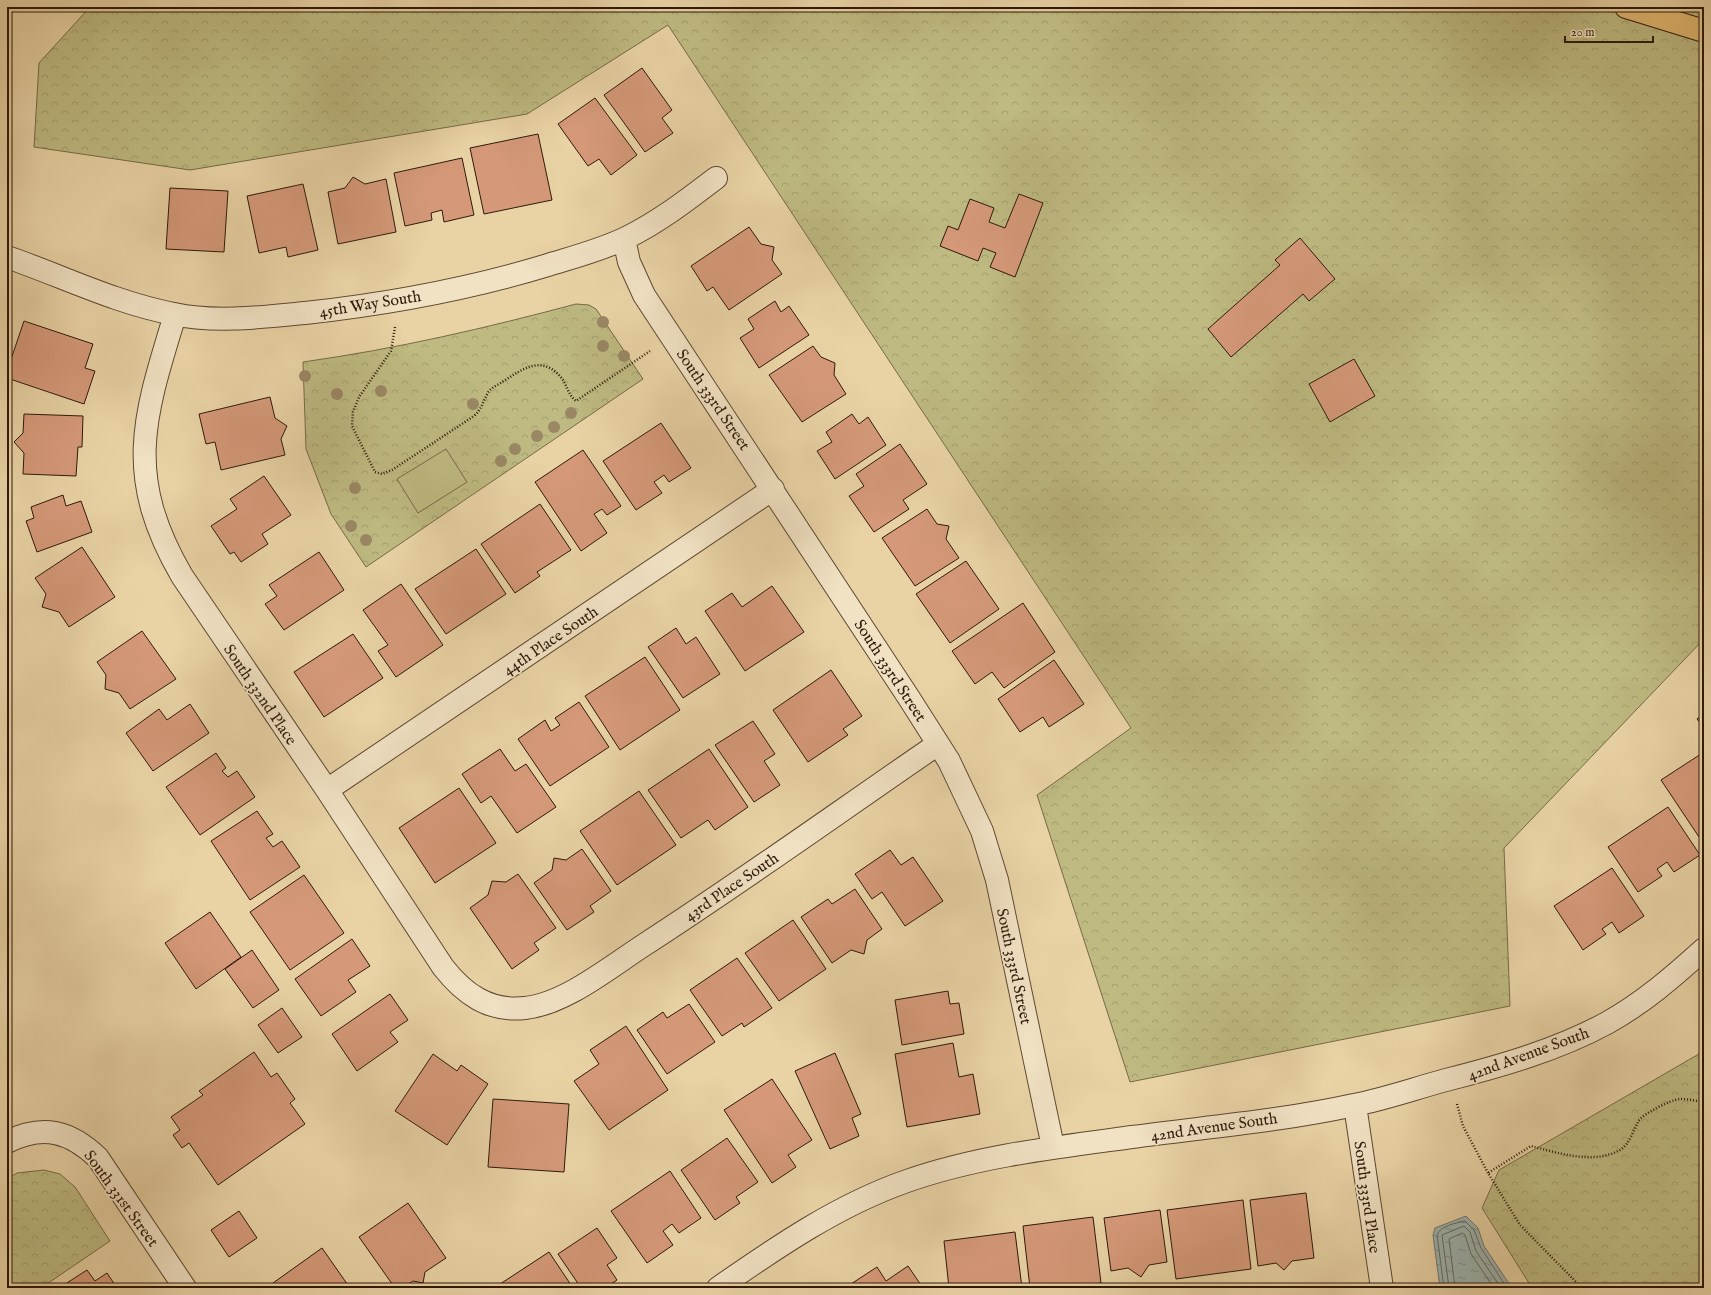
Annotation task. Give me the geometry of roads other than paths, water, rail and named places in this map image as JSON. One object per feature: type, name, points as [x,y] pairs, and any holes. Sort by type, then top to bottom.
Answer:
[{"type":"highway","points":[[1626,7],[1704,31]]},
{"type":"street","name":"45th Way South","points":[[7,257],[123,300],[174,315],[250,318],[332,310],[400,300],[517,274],[582,254],[624,239],[662,219],[716,178]]},
{"type":"street","name":"South 333rd Street","points":[[624,239],[625,250],[635,278],[644,295],[773,489],[938,744],[974,810],[997,880],[1053,1147]]},
{"type":"street","name":"South 332nd Place","points":[[174,315],[156,377],[144,434],[143,448],[145,479],[156,524],[182,576],[327,790],[432,952],[454,981],[464,990],[483,1002],[504,1009],[514,1009]]},
{"type":"street","name":"44th Place South","points":[[327,790],[773,489]]},
{"type":"street","name":"43rd Place South","points":[[514,1009],[537,1006],[548,1002],[593,978],[671,927],[938,744]]},
{"type":"street","name":"42nd Avenue South","points":[[718,1288],[827,1217],[882,1190],[910,1180],[954,1168],[1053,1147],[1355,1105],[1449,1080],[1509,1062],[1581,1036],[1608,1022],[1653,992],[1704,949]]},
{"type":"street","name":"South 333rd Place","points":[[1355,1105],[1382,1288]]},
{"type":"street","name":"South 331st Street","points":[[7,1142],[22,1134],[41,1132],[60,1133],[83,1144],[98,1158],[184,1288]]},
{"type":"water","points":[[1466,1216],[1478,1228],[1484,1246],[1512,1288],[1440,1288],[1433,1235],[1435,1228]]}]
